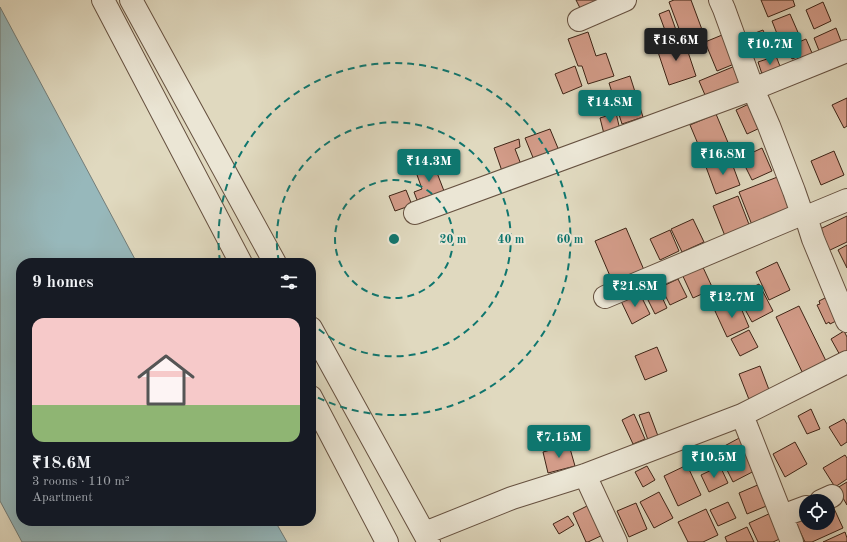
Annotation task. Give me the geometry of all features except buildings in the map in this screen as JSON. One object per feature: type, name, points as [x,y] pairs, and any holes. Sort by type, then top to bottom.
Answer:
[{"type":"street","points":[[103,0],[238,258]]},
{"type":"street","points":[[131,0],[272,258]]},
{"type":"street","points":[[579,20],[626,0]]},
{"type":"street","points":[[720,0],[753,89],[847,321]]},
{"type":"street","points":[[415,213],[753,89],[847,51]]},
{"type":"street","points":[[605,297],[804,215],[847,200]]},
{"type":"street","points":[[316,337],[427,538],[512,498],[585,475],[742,416],[847,362]]},
{"type":"street","points":[[316,407],[387,542]]},
{"type":"street","points":[[742,416],[782,516],[790,541]]},
{"type":"street","points":[[585,475],[616,542]]},
{"type":"street","points":[[782,516],[799,510]]},
{"type":"water","points":[[0,7],[134,258],[16,258],[16,526],[278,526],[287,542],[22,542],[0,501]]}]
